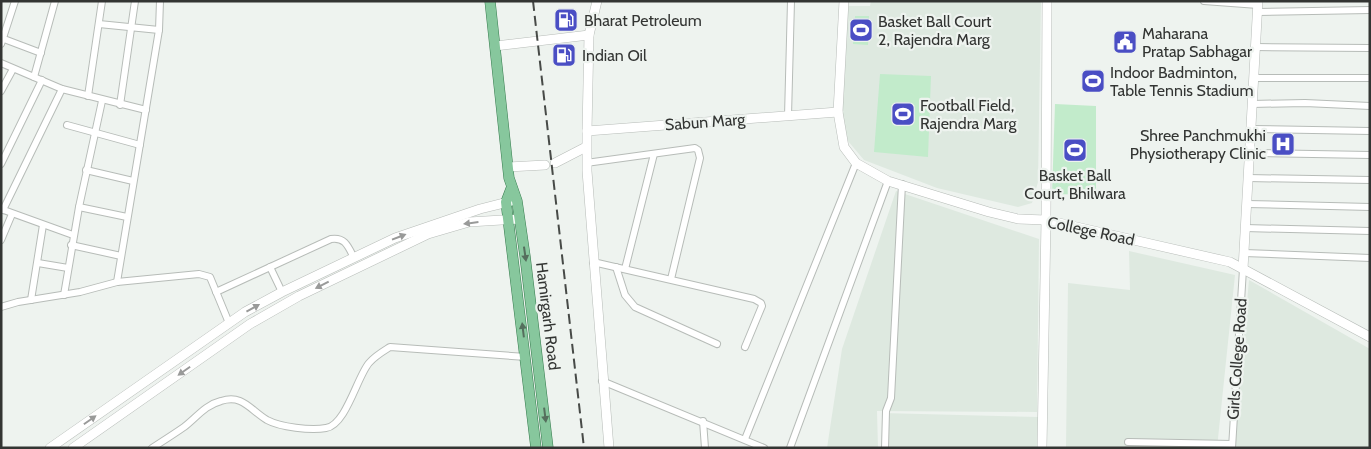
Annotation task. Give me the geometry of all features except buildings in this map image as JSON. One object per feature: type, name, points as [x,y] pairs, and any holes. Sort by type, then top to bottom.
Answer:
[{"type":"main road","name":"Hamirgarh Road","points":[[490,1],[511,190],[517,201],[514,220],[536,448]]},
{"type":"main road","points":[[596,1],[590,35],[586,163],[608,448]]},
{"type":"main road","name":"College Road","points":[[844,1],[838,112],[844,147],[856,163],[888,181],[989,212],[1018,219],[1046,220],[1230,262],[1370,337]]},
{"type":"main road","points":[[1042,448],[1047,1]]},
{"type":"main road","points":[[1243,269],[1258,6]]},
{"type":"main road","points":[[495,46],[590,35]]},
{"type":"main road","name":"Sabun Marg","points":[[587,131],[838,112]]},
{"type":"main road","points":[[508,167],[550,164],[586,147]]},
{"type":"main road","points":[[506,202],[511,190]]},
{"type":"main road","points":[[50,448],[230,323],[282,292],[395,238],[442,221],[506,202],[517,201]]},
{"type":"main road","name":"Hamirgarh Road","points":[[506,202],[514,220],[548,448]]},
{"type":"main road","points":[[73,448],[250,324],[299,296],[428,234],[469,222],[514,220]]},
{"type":"street","points":[[15,1],[2,42],[41,53]]},
{"type":"street","points":[[34,77],[55,1]]},
{"type":"street","points":[[88,96],[102,1]]},
{"type":"street","points":[[120,105],[135,1]]},
{"type":"street","points":[[118,282],[127,217],[159,30],[160,1]]},
{"type":"street","points":[[788,116],[791,1]]},
{"type":"street","points":[[1204,1],[1258,6],[1370,10]]},
{"type":"street","points":[[99,24],[159,30]]},
{"type":"street","points":[[1256,47],[1370,48]]},
{"type":"street","points":[[1,63],[62,89],[102,101],[146,110]]},
{"type":"street","points":[[1,91],[13,69]]},
{"type":"street","points":[[1254,78],[1370,78]]},
{"type":"street","points":[[1,164],[42,80]]},
{"type":"street","points":[[62,89],[2,210],[73,235]]},
{"type":"street","points":[[64,295],[71,245],[102,101]]},
{"type":"street","points":[[1252,104],[1305,103],[1370,106]]},
{"type":"street","points":[[67,125],[140,146]]},
{"type":"street","points":[[1251,129],[1370,131]]},
{"type":"street","points":[[586,163],[695,148],[698,150],[699,154],[671,279]]},
{"type":"street","points":[[1250,153],[1370,155]]},
{"type":"street","points":[[625,269],[654,154]]},
{"type":"street","points":[[745,439],[856,163]]},
{"type":"street","points":[[86,170],[133,181]]},
{"type":"street","points":[[1248,178],[1370,180]]},
{"type":"street","points":[[790,448],[888,181]]},
{"type":"street","points":[[885,448],[886,412],[890,398],[902,184]]},
{"type":"street","points":[[1247,204],[1370,207]]},
{"type":"street","points":[[79,206],[127,217]]},
{"type":"street","points":[[1,240],[12,214]]},
{"type":"street","points":[[30,300],[43,225]]},
{"type":"street","points":[[1245,228],[1370,231]]},
{"type":"street","points":[[216,292],[331,239],[340,238],[354,258]]},
{"type":"street","points":[[71,245],[121,256]]},
{"type":"street","points":[[1244,253],[1370,258]]},
{"type":"street","points":[[38,262],[68,268]]},
{"type":"street","points":[[593,262],[671,279],[761,302],[762,306],[745,347]]},
{"type":"street","points":[[270,267],[282,292]]},
{"type":"street","points":[[616,267],[625,295],[634,307],[717,344]]},
{"type":"street","name":"Girls College Road","points":[[1232,446],[1243,269]]},
{"type":"street","points":[[1,308],[30,300],[64,295],[118,282],[206,274],[230,323]]},
{"type":"street","points":[[152,448],[185,426],[203,409],[228,399],[244,401],[266,420],[281,426],[327,428],[334,425],[341,416],[368,364],[379,353],[390,348],[527,357]]},
{"type":"street","points":[[602,381],[764,448]]},
{"type":"street","points":[[702,421],[705,448]]},
{"type":"street","points":[[1128,442],[1232,446]]},
{"type":"shaded area","points":[[871,1],[1041,1],[1038,182],[1032,203],[1018,207],[937,188],[864,160],[848,141],[841,114],[840,6],[870,6]]},
{"type":"shaded area","points":[[896,191],[1039,239],[1037,412],[877,411],[878,448],[827,448],[842,349]]},
{"type":"shaded area","points":[[1129,251],[1235,275],[1217,448],[1066,448],[1068,283],[1130,290]]},
{"type":"shaded area","points":[[1249,280],[1370,349],[1370,448],[1234,448]]},
{"type":"shaded area","points":[[882,413],[1038,417],[1037,448],[882,448]]},
{"type":"green space","name":"Basket Ball Court 2, Rajendra Marg","points":[[855,16],[869,16],[868,45],[853,44]]},
{"type":"green space","name":"Indoor Badminton, Table Tennis Stadium","points":[[1082,71],[1102,72],[1104,89],[1082,90]]},
{"type":"green space","name":"Football Field, Rajendra Marg","points":[[880,74],[931,76],[928,157],[874,152]]},
{"type":"green space","name":"Basket Ball Court, Bhilwara","points":[[1055,104],[1096,106],[1096,195],[1052,194]]},
{"type":"railway","points":[[533,1],[584,448]]},
{"type":"place","name":"Bharat Petroleum","points":[[566,20]]},
{"type":"place","name":"Basket Ball Court 2, Rajendra Marg","points":[[861,30]]},
{"type":"place","name":"Maharana Pratap Sabhagar","points":[[1125,42]]},
{"type":"place","name":"Indian Oil","points":[[564,55]]},
{"type":"place","name":"Indoor Badminton, Table Tennis Stadium","points":[[1093,81]]},
{"type":"place","name":"Football Field, Rajendra Marg","points":[[903,114]]},
{"type":"place","name":"Shree Panchmukhi Physiotherapy Clinic","points":[[1283,144]]},
{"type":"place","name":"Basket Ball Court, Bhilwara","points":[[1075,150]]}]
